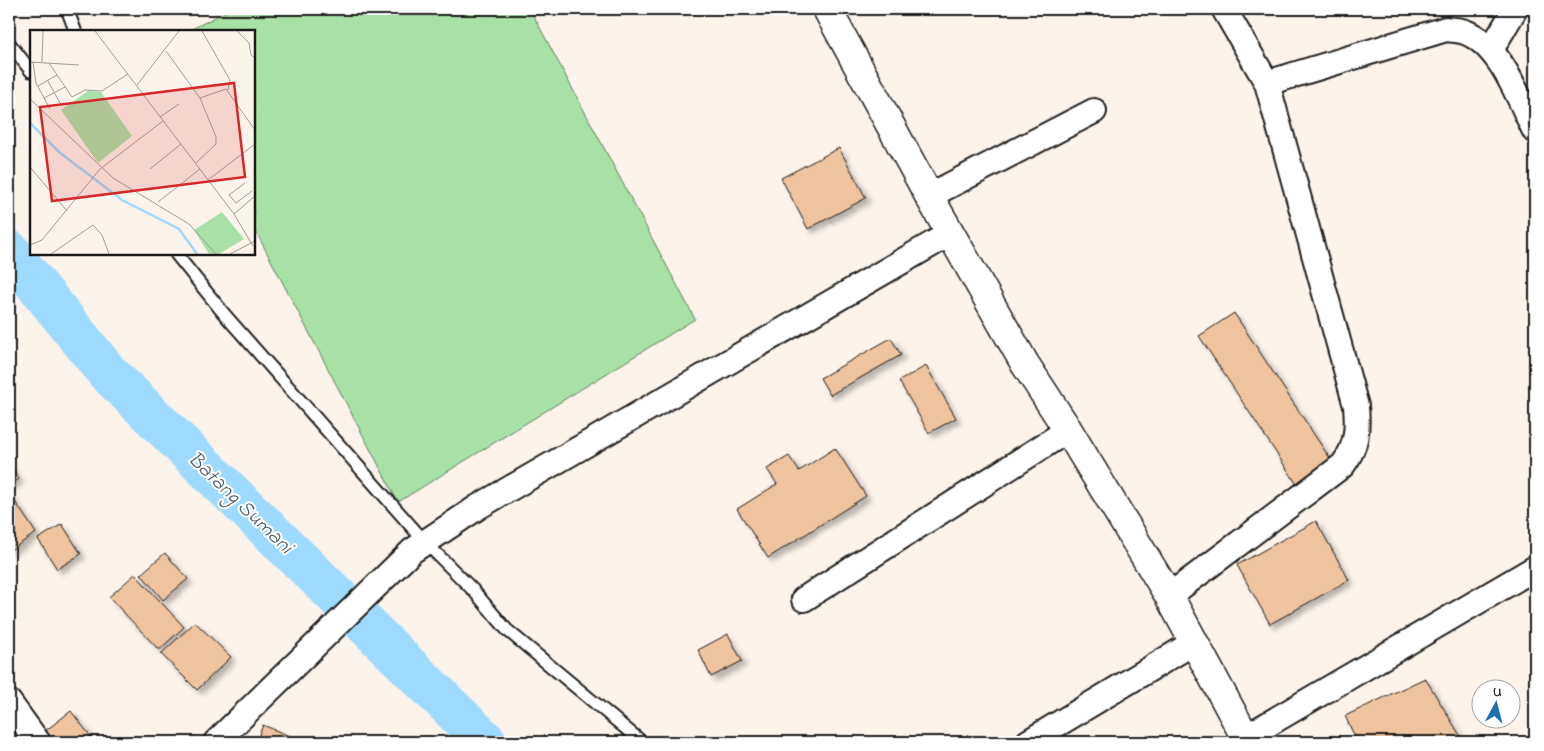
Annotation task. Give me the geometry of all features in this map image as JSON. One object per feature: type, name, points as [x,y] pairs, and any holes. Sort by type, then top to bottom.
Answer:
[{"type":"street","points":[[828,9],[929,196],[1025,364],[1068,430],[1169,596],[1247,740],[1535,568]]},
{"type":"street","points":[[1169,596],[1343,465],[1350,455],[1356,438],[1356,406],[1267,83],[1224,9]]},
{"type":"street","points":[[1491,50],[1514,9]]},
{"type":"street","points":[[1267,83],[1446,29],[1465,32],[1491,50],[1502,64],[1535,132]]},
{"type":"street","points":[[929,196],[1094,110]]},
{"type":"street","points":[[216,742],[418,547],[478,507],[951,233]]},
{"type":"street","points":[[804,599],[1068,430]]},
{"type":"street","points":[[1028,742],[1193,642]]},
{"type":"street","points":[[9,702],[38,742]]},
{"type":"lane","points":[[67,9],[76,30]]},
{"type":"lane","points":[[9,43],[30,70]]},
{"type":"lane","points":[[177,255],[418,547],[473,590],[507,630],[642,742]]},
{"type":"green space","points":[[231,9],[530,9],[695,319],[398,502],[255,230],[255,30],[190,30]]},
{"type":"building","points":[[839,148],[866,198],[808,229],[781,178]]},
{"type":"building","points":[[1234,313],[1333,463],[1298,486],[1199,336]]},
{"type":"building","points":[[891,338],[901,355],[830,395],[820,378]]},
{"type":"building","points":[[926,366],[956,418],[929,433],[899,381]]},
{"type":"building","points":[[835,448],[866,496],[768,558],[737,509],[777,484],[767,469],[789,456],[799,471]]},
{"type":"building","points":[[9,464],[19,479],[9,486]]},
{"type":"building","points":[[9,495],[36,533],[9,551]]},
{"type":"building","points":[[1316,521],[1349,580],[1270,624],[1237,565]]},
{"type":"building","points":[[62,524],[81,554],[57,569],[38,539]]},
{"type":"building","points":[[165,553],[188,579],[163,600],[141,574]]},
{"type":"building","points":[[135,574],[184,627],[159,650],[109,597]]},
{"type":"building","points":[[195,622],[231,657],[197,690],[161,654]]},
{"type":"building","points":[[728,634],[742,661],[711,677],[698,650]]},
{"type":"building","points":[[1425,678],[1464,742],[1354,742],[1357,741],[1345,716]]},
{"type":"building","points":[[71,711],[95,742],[53,742],[45,731]]},
{"type":"building","points":[[263,725],[304,742],[256,742]]},
{"type":"waterway","name":"Batang Sumani","points":[[9,251],[107,372],[486,742]]}]
